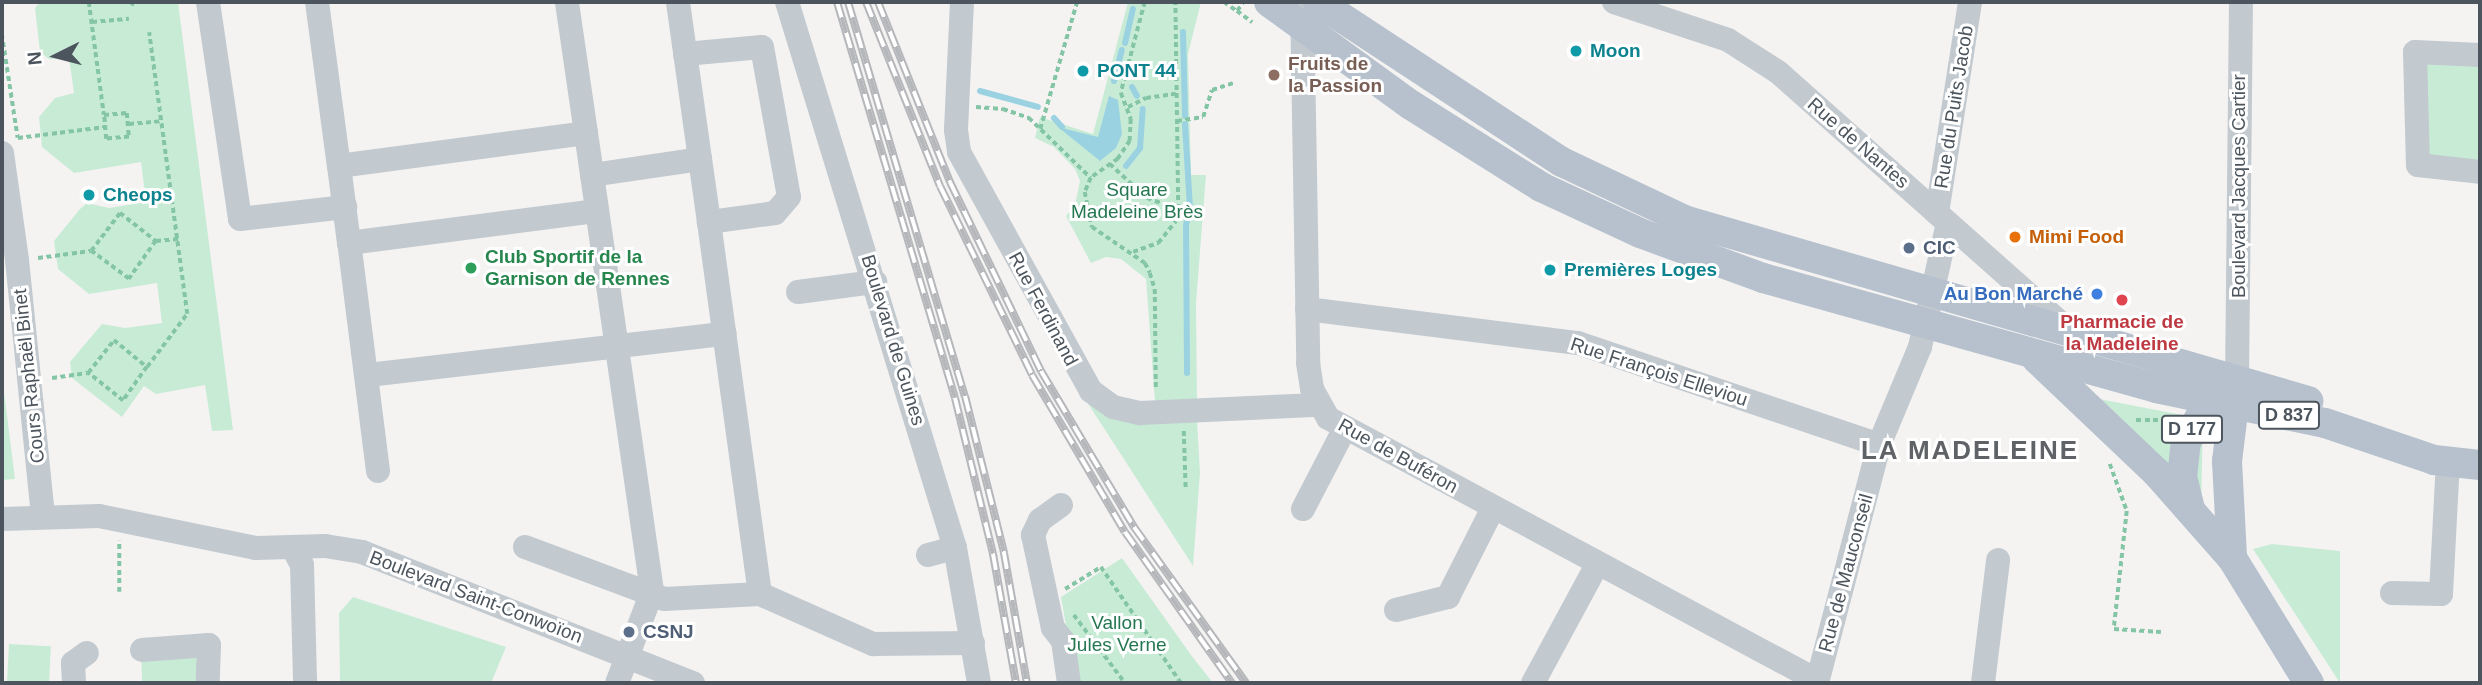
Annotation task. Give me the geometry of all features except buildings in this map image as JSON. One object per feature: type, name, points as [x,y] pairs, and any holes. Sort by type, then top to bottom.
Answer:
[{"type":"main road","points":[[1269,2],[1307,10]]},
{"type":"main road","name":"Rue de Nantes","points":[[1307,10],[1575,168],[1687,221],[2185,368],[2231,396]]},
{"type":"main road","name":"Rue de Nantes","points":[[1307,10],[1411,105],[1541,187],[1640,233],[1763,278],[1925,321],[2028,352],[2231,396],[2325,423],[2434,460],[2469,461]]},
{"type":"main road","points":[[2028,352],[2108,441],[2231,550]]},
{"type":"main road","name":"D 177","points":[[2193,517],[2182,465],[2231,396]]},
{"type":"main road","name":"D 177","points":[[2231,396],[2216,513],[2231,550],[2309,683]]},
{"type":"street","points":[[208,2],[240,219],[345,207]]},
{"type":"street","points":[[317,2],[368,375],[378,471]]},
{"type":"street","points":[[568,2],[652,592],[617,683]]},
{"type":"street","points":[[678,2],[760,594]]},
{"type":"street","name":"Boulevard de Guines","points":[[788,2],[956,548],[979,683]]},
{"type":"street","name":"Rue Ferdinand","points":[[962,2],[957,142],[965,165],[1081,379],[1114,407],[1157,413],[1319,405]]},
{"type":"street","name":"Rue de Nantes","points":[[1614,2],[1728,40],[1753,55],[2074,334]]},
{"type":"street","name":"Rue du Puits Jacob","points":[[1942,218],[1970,2]]},
{"type":"street","name":"Boulevard Jacques Cartier","points":[[2231,396],[2241,2]]},
{"type":"street","name":"Rue de Buféron","points":[[1307,10],[1309,377],[1319,405],[1344,430],[1817,682]]},
{"type":"street","points":[[685,54],[762,47],[789,197],[775,213],[709,222]]},
{"type":"street","points":[[2480,55],[2415,52],[2418,165],[2480,172]]},
{"type":"street","points":[[339,166],[586,133]]},
{"type":"street","name":"Cours Raphaël Binet","points":[[2,153],[18,260],[43,516]]},
{"type":"street","points":[[592,175],[700,159]]},
{"type":"street","points":[[349,243],[597,211]]},
{"type":"street","name":"Rue de Mauconseil","points":[[1817,682],[1879,445],[1912,370],[1931,292],[1942,218]]},
{"type":"street","points":[[798,292],[875,282]]},
{"type":"street","name":"Rue François Elleviou","points":[[1307,309],[1578,343],[1879,445]]},
{"type":"street","points":[[368,375],[725,334]]},
{"type":"street","points":[[1303,509],[1344,430]]},
{"type":"street","points":[[2392,593],[2441,594],[2469,461]]},
{"type":"street","points":[[1062,505],[1040,520],[1032,535],[1053,596],[1053,628],[1063,641],[1069,683]]},
{"type":"street","points":[[1396,610],[1448,597],[1493,508]]},
{"type":"street","name":"Boulevard Saint-Conwoïon","points":[[6,513],[99,516],[256,548],[362,552],[694,683]]},
{"type":"street","points":[[525,547],[652,592],[664,599],[760,594],[873,644],[973,643]]},
{"type":"street","points":[[293,548],[302,565],[305,683]]},
{"type":"street","points":[[928,555],[956,548]]},
{"type":"street","points":[[1983,683],[1998,560]]},
{"type":"street","points":[[1533,683],[1598,563]]},
{"type":"street","points":[[142,650],[209,645],[208,683]]},
{"type":"street","points":[[74,683],[73,663],[87,653]]},
{"type":"path","points":[[89,2],[106,139],[130,137],[127,113],[104,115]]},
{"type":"path","points":[[130,2],[136,6]]},
{"type":"path","points":[[1040,129],[1077,2]]},
{"type":"path","points":[[1145,2],[1121,93],[1128,107],[1130,141],[1110,164],[1091,178],[1085,192],[1092,227],[1146,262],[1155,289],[1157,413]]},
{"type":"path","points":[[1132,253],[1157,243],[1176,221],[1175,2]]},
{"type":"path","points":[[1224,2],[1237,11],[1243,2]]},
{"type":"path","points":[[92,22],[129,19]]},
{"type":"path","points":[[88,373],[123,401],[187,314],[149,33]]},
{"type":"path","points":[[2,34],[18,138],[105,127]]},
{"type":"path","points":[[1177,121],[1203,117],[1212,89],[1233,83]]},
{"type":"path","points":[[1128,107],[1146,98],[1176,94]]},
{"type":"path","points":[[2,95],[2,120]]},
{"type":"path","points":[[957,107],[1003,109],[1029,118],[1091,178]]},
{"type":"path","points":[[128,125],[162,121]]},
{"type":"path","points":[[1110,164],[1147,198],[1178,209]]},
{"type":"path","points":[[91,251],[120,213],[156,241],[178,239]]},
{"type":"path","points":[[36,258],[91,251],[129,279],[156,241]]},
{"type":"path","points":[[52,378],[88,373],[114,340],[147,367]]},
{"type":"path","points":[[2161,632],[2114,629],[2127,511],[2108,441],[2127,423],[2231,396]]},
{"type":"path","points":[[1184,412],[1186,489]]},
{"type":"path","points":[[118,592],[120,539]]},
{"type":"path","points":[[1118,683],[1124,681],[1053,596],[1101,567],[1181,683]]},
{"type":"green space","points":[[40,2],[178,2],[233,430],[212,431],[205,385],[156,394],[144,386],[122,417],[72,378],[70,362],[102,324],[125,328],[162,323],[157,283],[89,294],[58,269],[54,241],[87,203],[109,208],[146,202],[141,162],[74,173],[42,147],[39,117],[55,98],[74,93],[69,58],[49,59],[40,52],[35,8]]},
{"type":"green space","name":"Square Madeleine Brès","points":[[1128,2],[1201,2],[1188,54],[1191,175],[1206,175],[1196,303],[1197,401],[1155,402],[1146,279],[1121,259],[1106,257],[1091,263],[1066,216],[1075,205],[1080,181],[1075,169],[1054,147],[1035,138],[1040,117],[1093,134]]},
{"type":"green space","points":[[2426,59],[2480,59],[2480,165],[2426,165]]},
{"type":"green space","points":[[2,376],[15,479],[2,480]]},
{"type":"green space","points":[[2089,397],[2203,419],[2201,509]]},
{"type":"green space","points":[[1087,402],[1197,420],[1200,473],[1193,566]]},
{"type":"green space","points":[[2272,544],[2340,551],[2340,683],[2253,549]]},
{"type":"green space","name":"Vallon Jules Verne","points":[[1122,558],[1213,683],[1076,683],[1061,597]]},
{"type":"green space","points":[[353,597],[506,647],[491,683],[340,683],[339,613]]},
{"type":"green space","points":[[9,644],[51,646],[49,683],[7,683]]},
{"type":"green space","points":[[203,650],[204,683],[142,683],[141,652]]},
{"type":"water","points":[[1109,96],[1118,100],[1122,134],[1116,148],[1100,161],[1058,127],[1098,137]]},
{"type":"waterway","points":[[1125,43],[1133,9]]},
{"type":"waterway","points":[[1183,32],[1185,116]]},
{"type":"waterway","points":[[1114,81],[1122,50]]},
{"type":"waterway","points":[[1132,87],[1137,96]]},
{"type":"waterway","points":[[980,91],[1038,107]]},
{"type":"waterway","points":[[1126,166],[1140,148],[1143,109]]},
{"type":"waterway","points":[[1054,118],[1062,127]]},
{"type":"waterway","points":[[1185,124],[1190,208],[1186,226],[1187,373]]},
{"type":"railway","points":[[837,2],[955,398],[993,554],[1016,683]]},
{"type":"railway","points":[[848,2],[965,396],[1004,553],[1027,683]]},
{"type":"railway","points":[[866,2],[940,186],[1032,375],[1125,532],[1232,683]]},
{"type":"railway","points":[[878,2],[950,182],[1041,371],[1134,527],[1246,683]]},
{"type":"place","name":"Moon","points":[[1576,51]]},
{"type":"place","name":"PONT 44","points":[[1083,71]]},
{"type":"place","name":"Fruits de la Passion","points":[[1274,75]]},
{"type":"place","name":"Cheops","points":[[89,195]]},
{"type":"place","name":"Mimi Food","points":[[2015,237]]},
{"type":"place","name":"CIC","points":[[1909,248]]},
{"type":"place","name":"Club Sportif de la Garnison de Rennes","points":[[471,268]]},
{"type":"place","name":"Premières Loges","points":[[1550,270]]},
{"type":"place","name":"Au Bon Marché","points":[[2097,294]]},
{"type":"place","name":"Pharmacie de la Madeleine","points":[[2122,300]]},
{"type":"place","name":"CSNJ","points":[[629,632]]},
{"type":"district","name":"LA MADELEINE","points":[[1970,451]]}]
